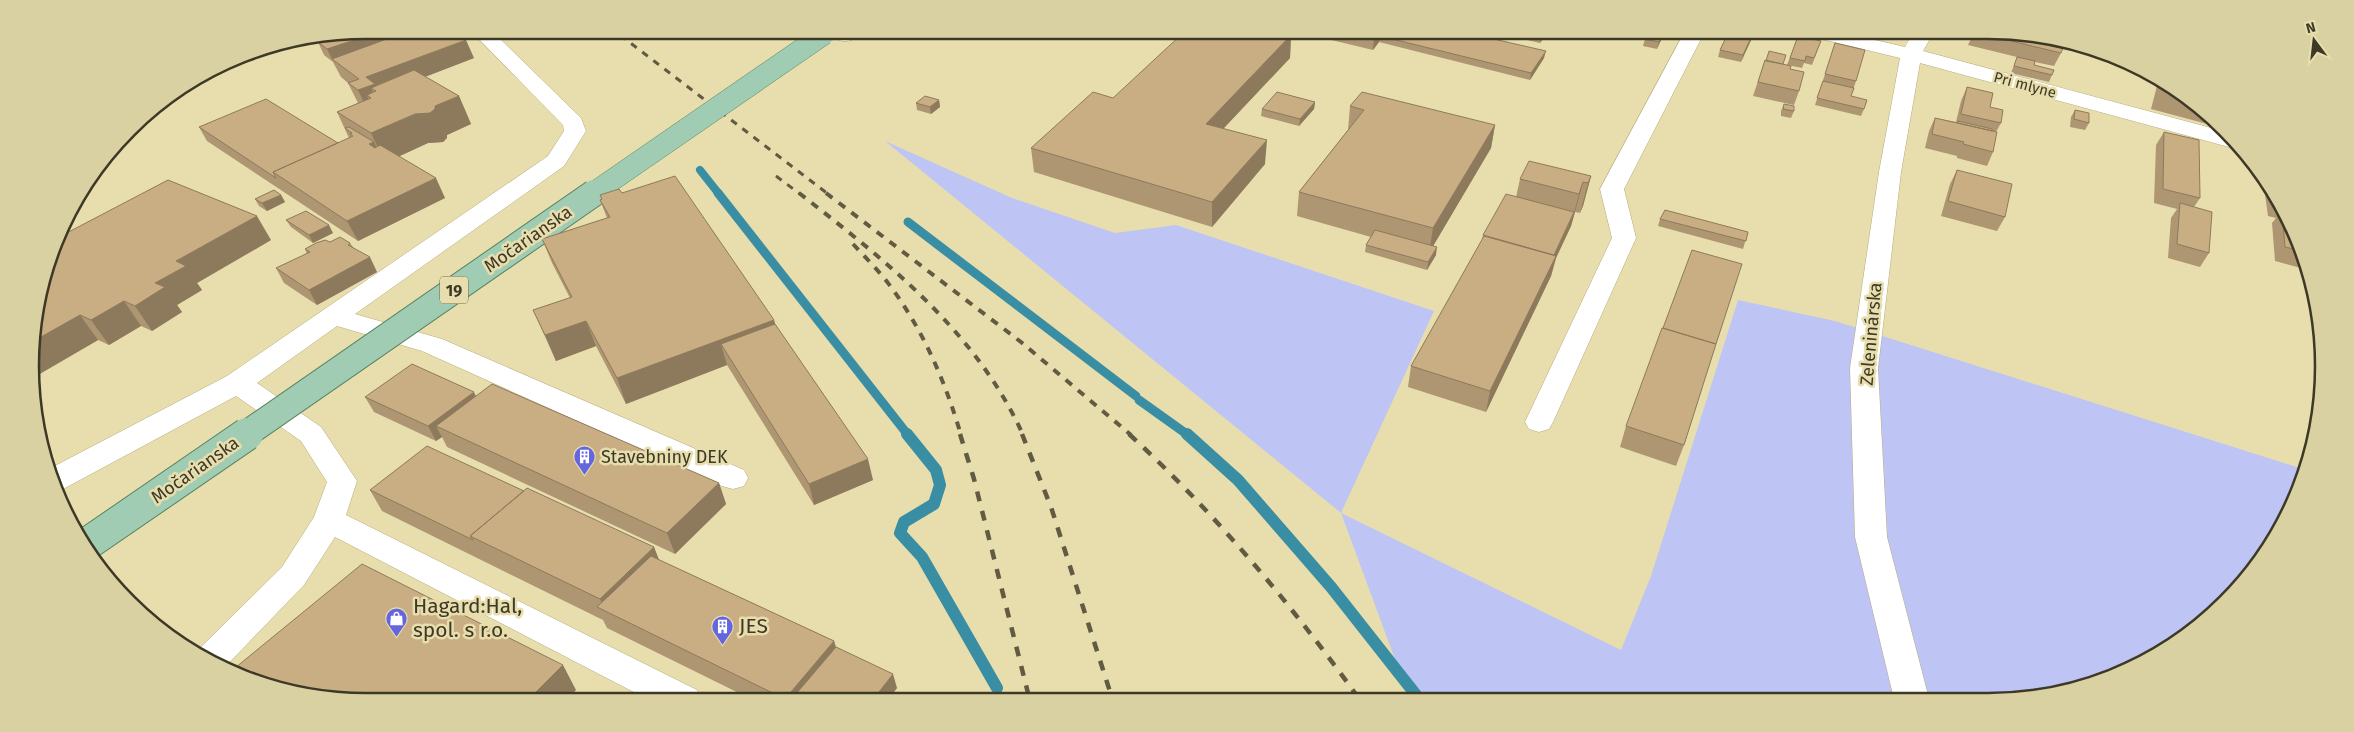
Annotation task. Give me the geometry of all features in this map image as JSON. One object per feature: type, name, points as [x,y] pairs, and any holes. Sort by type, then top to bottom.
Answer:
[{"type":"main road","name":"Močarianska","points":[[90,542],[831,39]]},
{"type":"street","points":[[59,478],[237,383],[556,161],[575,131],[573,123],[489,39]]},
{"type":"street","points":[[1539,422],[1624,238],[1612,189],[1691,39]]},
{"type":"street","name":"Pri mlyne","points":[[1846,39],[1911,54],[2222,138]]},
{"type":"street","name":"Zeleninárska","points":[[1910,693],[1871,537],[1864,368],[1890,172],[1911,54],[1919,39]]},
{"type":"street","points":[[333,316],[432,346],[733,478]]},
{"type":"street","points":[[213,656],[293,576],[329,520],[342,481],[311,434],[237,383]]},
{"type":"street","points":[[329,520],[667,693]]},
{"type":"shaded area","points":[[885,141],[1012,198],[1115,233],[1176,225],[1434,311],[1341,513]]},
{"type":"shaded area","points":[[1738,300],[1835,321],[2299,468],[2282,511],[2260,548],[2234,582],[2204,612],[2170,638],[2133,660],[2073,682],[2009,693],[1407,693],[1341,513],[1621,650],[1651,576]]},
{"type":"building","points":[[357,39],[327,49],[319,43]]},
{"type":"building","points":[[387,39],[466,40],[366,77],[375,84],[358,90],[348,83],[359,79],[332,59]]},
{"type":"building","points":[[1177,39],[1287,39],[1206,124],[1267,140],[1212,202],[1031,148],[1093,92],[1113,98]]},
{"type":"building","points":[[1392,39],[1494,39],[1546,51],[1531,73]]},
{"type":"building","points":[[1645,39],[1660,39],[1659,42]]},
{"type":"building","points":[[1725,39],[1750,39],[1743,55],[1720,50]]},
{"type":"building","points":[[1797,39],[1821,41],[1814,58],[1806,56],[1805,61],[1790,58]]},
{"type":"building","points":[[2003,39],[2063,48],[2061,53]]},
{"type":"building","points":[[1835,43],[1865,50],[1856,81],[1825,74]]},
{"type":"building","points":[[1769,51],[1786,55],[1783,64],[1766,61]]},
{"type":"building","points":[[2017,57],[2035,61],[2034,65],[2054,70],[2052,75],[2014,66]]},
{"type":"building","points":[[1765,60],[1791,66],[1790,69],[1804,72],[1799,91],[1758,82]]},
{"type":"building","points":[[414,70],[459,96],[435,106],[435,109],[430,113],[415,114],[371,133],[337,112],[371,98],[367,95],[376,91],[371,88]]},
{"type":"building","points":[[1823,81],[1854,88],[1851,96],[1867,100],[1864,109],[1817,98]]},
{"type":"building","points":[[1967,87],[1993,93],[1990,107],[2003,110],[2001,123],[1961,114]]},
{"type":"building","points":[[1277,92],[1315,102],[1300,119],[1262,109]]},
{"type":"building","points":[[1362,92],[1495,125],[1433,228],[1299,192],[1364,110],[1350,106]]},
{"type":"building","points":[[925,96],[939,100],[930,107],[916,103]]},
{"type":"building","points":[[266,99],[338,143],[273,172],[276,178],[199,127]]},
{"type":"building","points":[[1784,104],[1794,106],[1794,111],[1783,109]]},
{"type":"building","points":[[2075,110],[2089,113],[2089,123],[2074,119]]},
{"type":"building","points":[[1935,118],[1997,132],[1993,152],[1932,134]]},
{"type":"building","points":[[1958,121],[1992,129],[1992,131],[1958,123]]},
{"type":"building","points":[[349,127],[374,142],[369,144],[375,148],[380,145],[436,178],[347,221],[273,172],[353,136],[345,128]]},
{"type":"building","points":[[2164,132],[2199,140],[2200,198],[2163,189]]},
{"type":"building","points":[[1529,161],[1591,176],[1588,183],[1583,182],[1579,194],[1520,179]]},
{"type":"building","points":[[1957,170],[2012,184],[2005,217],[1948,201]]},
{"type":"building","points":[[675,176],[774,320],[617,378],[586,321],[545,335],[533,310],[572,297],[542,239],[610,217],[600,200],[602,199],[600,195],[619,189],[622,193]]},
{"type":"building","points":[[168,180],[257,216],[176,261],[186,266],[155,283],[165,287],[135,306],[124,301],[91,320],[80,315],[40,337],[50,281],[67,233]]},
{"type":"building","points":[[274,190],[281,195],[262,203],[255,199]]},
{"type":"building","points":[[1506,194],[1574,212],[1554,255],[1483,235]]},
{"type":"building","points":[[2180,203],[2212,212],[2209,253],[2177,244]]},
{"type":"building","points":[[1665,210],[1748,232],[1746,241],[1660,219]]},
{"type":"building","points":[[306,211],[329,225],[309,235],[286,220]]},
{"type":"building","points":[[2283,224],[2293,249],[2285,247]]},
{"type":"building","points":[[1375,230],[1437,247],[1428,262],[1366,245]]},
{"type":"building","points":[[1484,236],[1556,256],[1490,391],[1411,366]]},
{"type":"building","points":[[340,237],[350,243],[348,245],[370,257],[309,290],[276,268],[310,252],[305,249],[316,243],[325,240],[330,242]]},
{"type":"building","points":[[1692,250],[1742,264],[1716,344],[1663,328]]},
{"type":"building","points":[[775,324],[868,459],[809,484],[721,344]]},
{"type":"building","points":[[1662,328],[1716,344],[1684,445],[1626,426]]},
{"type":"building","points":[[412,364],[474,392],[428,426],[365,397]]},
{"type":"building","name":"Stavebniny DEK","points":[[492,384],[719,483],[667,533],[436,426]]},
{"type":"building","points":[[427,446],[524,491],[470,536],[473,540],[370,490]]},
{"type":"building","points":[[527,488],[654,547],[600,599],[470,536]]},
{"type":"building","name":"JES","points":[[651,556],[834,641],[790,693],[773,693],[597,607]]},
{"type":"building","name":"Hagard:Hal, spol. s r.o.","points":[[362,564],[563,665],[535,693],[345,693],[281,682],[237,666]]},
{"type":"building","points":[[836,647],[893,674],[878,693],[797,693]]},
{"type":"waterway","points":[[700,170],[719,194]]},
{"type":"waterway","points":[[718,193],[908,435]]},
{"type":"waterway","points":[[908,222],[1136,396]]},
{"type":"waterway","points":[[1139,400],[1188,435]]},
{"type":"waterway","points":[[907,434],[936,470],[940,485],[934,504],[904,522],[900,533],[922,557],[997,688]]},
{"type":"waterway","points":[[1187,434],[1238,480],[1331,587],[1414,693]]},
{"type":"railway","points":[[625,39],[828,194]]},
{"type":"railway","points":[[776,176],[800,194]]},
{"type":"railway","points":[[799,193],[896,272],[955,331],[981,363],[1004,398],[1023,435]]},
{"type":"railway","points":[[826,193],[1021,342],[1131,435]]},
{"type":"railway","points":[[853,244],[887,281],[914,322],[941,376],[961,435]]},
{"type":"railway","points":[[960,434],[974,479],[1028,693]]},
{"type":"railway","points":[[1022,434],[1051,507],[1110,693]]},
{"type":"railway","points":[[1129,434],[1192,496],[1251,561],[1307,629],[1355,693]]},
{"type":"place","name":"Stavebniny DEK","points":[[585,476]]},
{"type":"place","name":"Hagard:Hal, spol. s r.o.","points":[[397,637]]},
{"type":"place","name":"JES","points":[[723,645]]}]
